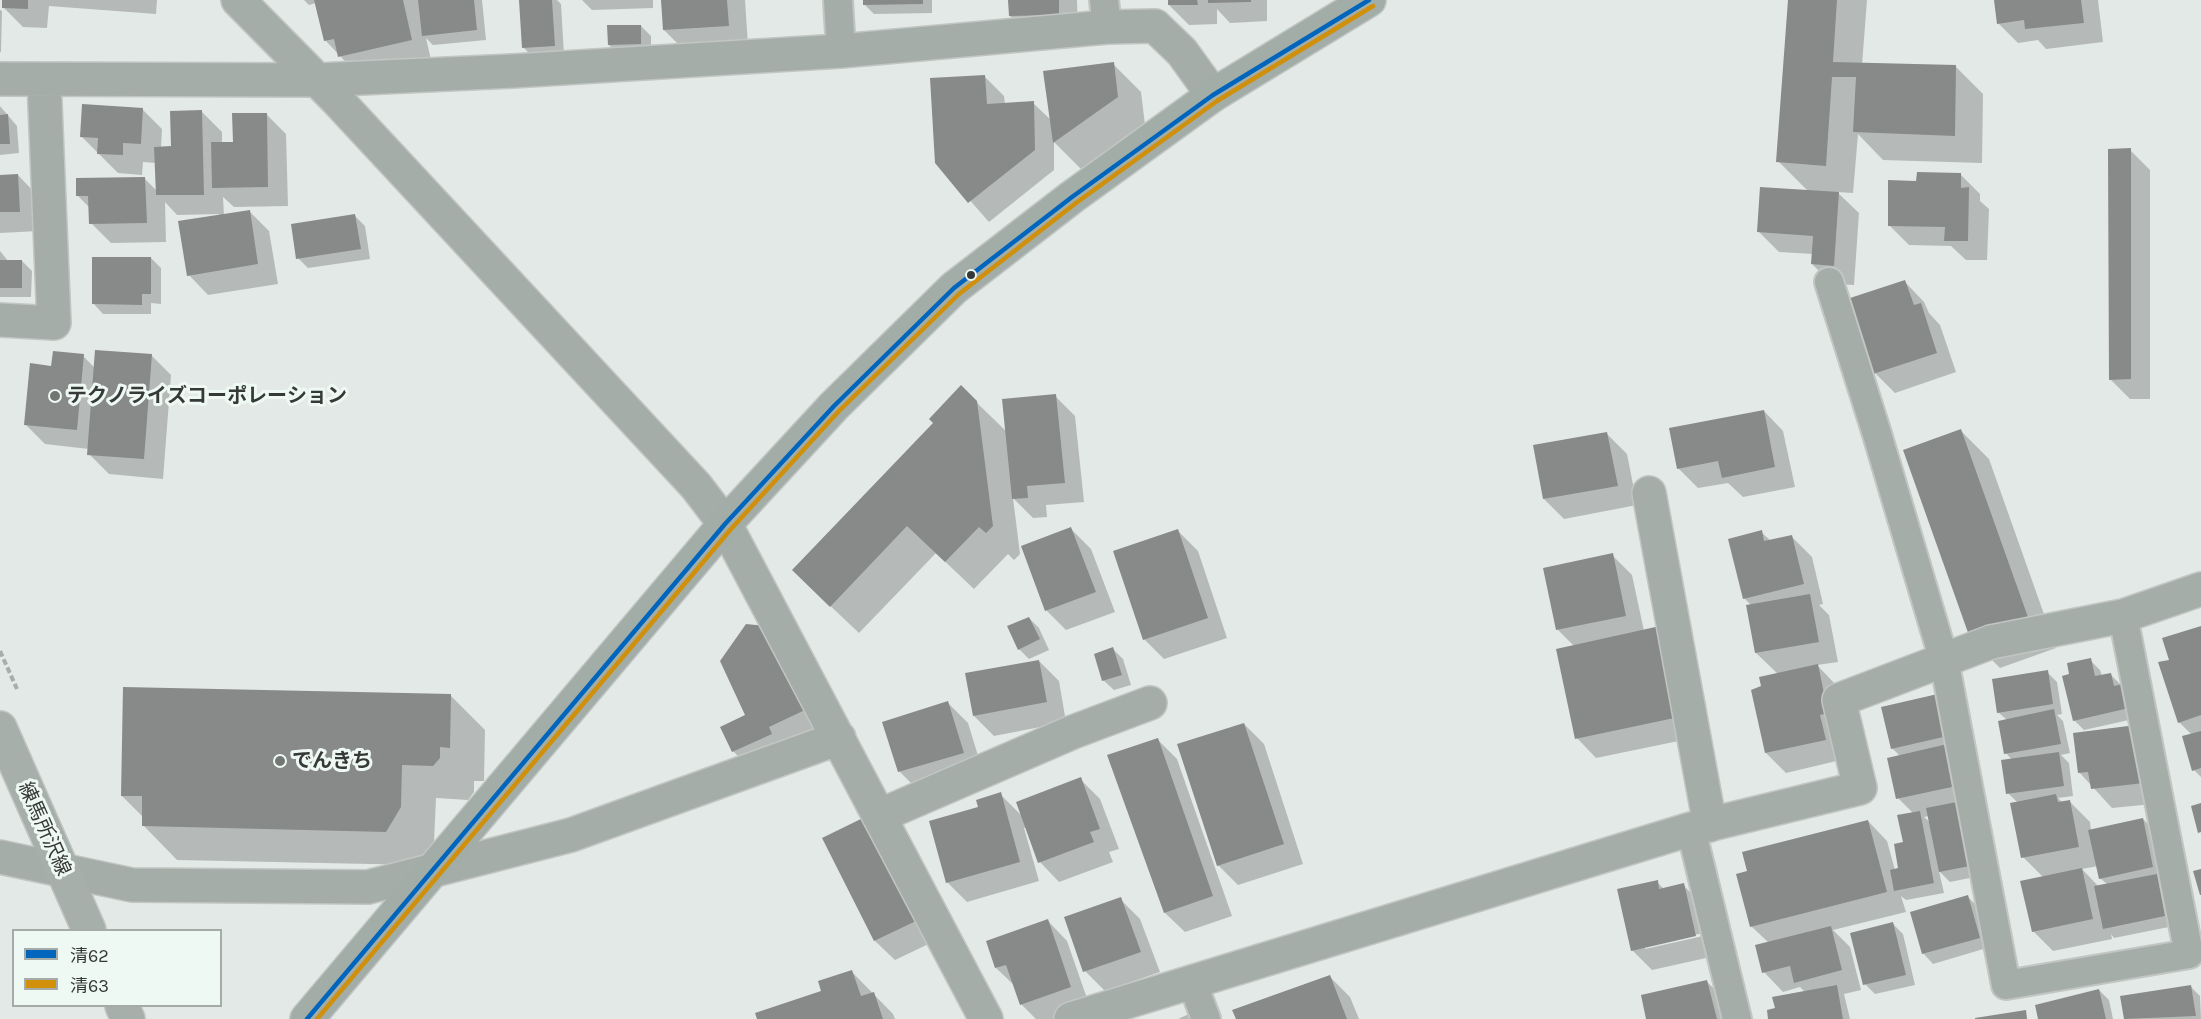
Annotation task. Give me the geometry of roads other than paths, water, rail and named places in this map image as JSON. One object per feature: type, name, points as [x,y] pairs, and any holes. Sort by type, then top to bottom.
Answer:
[{"type":"main road","name":"練馬所沢線","points":[[0,728],[89,929]]},
{"type":"street","points":[[238,0],[318,80],[696,486],[725,524],[986,1019]]},
{"type":"street","points":[[307,1019],[725,524],[834,406],[954,288],[1072,196],[1213,95],[1369,0]]},
{"type":"street","points":[[0,79],[318,80],[841,51],[1106,14],[1155,26],[1182,52],[1213,95]]},
{"type":"street","points":[[0,320],[54,323],[44,80]]},
{"type":"street","points":[[1649,493],[1700,827]]},
{"type":"street","points":[[1071,1019],[1700,827],[1860,788],[1839,700],[1991,642],[2123,616],[2201,589]]},
{"type":"street","points":[[879,816],[1073,732],[1150,703]]},
{"type":"street","points":[[0,857],[132,885],[368,887],[571,835],[839,738]]},
{"type":"lane","points":[[838,0],[841,51]]},
{"type":"lane","points":[[1829,282],[1944,660],[2006,985],[2189,954],[2123,616]]},
{"type":"lane","points":[[1700,827],[1737,1019]]},
{"type":"lane","points":[[1192,982],[1206,1019]]},
{"type":"place","name":"テクノライズコーポレーション","points":[[55,396]]},
{"type":"place","name":"でんきち","points":[[280,761]]}]
